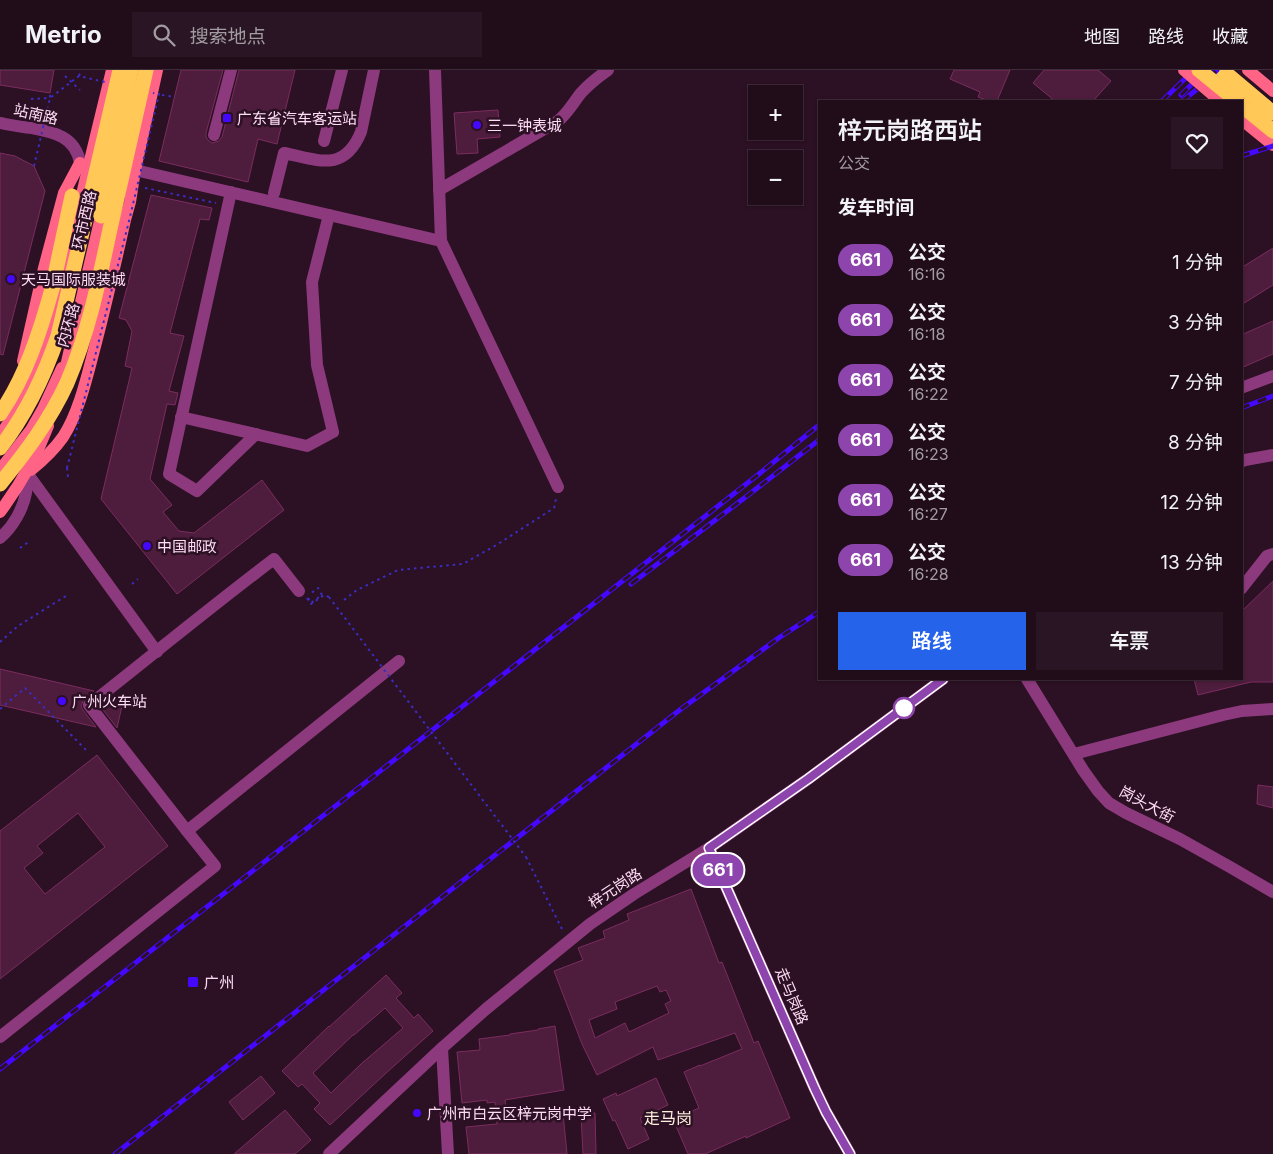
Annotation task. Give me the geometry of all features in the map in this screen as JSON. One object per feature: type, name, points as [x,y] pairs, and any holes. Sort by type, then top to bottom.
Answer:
[{"type":"highway","points":[[110,111],[116,70]]},
{"type":"highway","name":"内环路","points":[[0,448],[20,420],[36,391],[58,336],[120,70]]},
{"type":"highway","points":[[101,216],[131,70]]},
{"type":"highway","name":"内环路","points":[[0,484],[47,421],[75,364],[84,338],[102,266],[146,70]]},
{"type":"highway","points":[[1199,70],[1236,100]]},
{"type":"highway","points":[[1222,70],[1273,112]]},
{"type":"highway","points":[[1243,107],[1270,138]]},
{"type":"highway","points":[[7,413],[13,393],[24,373],[43,322],[72,196]]},
{"type":"main road","name":"环市西路","points":[[1,433],[7,413],[36,368],[51,328],[112,70]]},
{"type":"main road","name":"环市西路","points":[[1,507],[27,473],[40,447],[64,376],[137,70]]},
{"type":"main road","points":[[27,473],[44,459],[62,438],[73,416],[93,355],[130,202],[135,170],[157,70]]},
{"type":"main road","points":[[1184,70],[1219,100]]},
{"type":"main road","points":[[1253,74],[1273,91]]},
{"type":"main road","points":[[1243,120],[1270,138]]},
{"type":"main road","points":[[1,433],[12,403],[64,193],[98,124]]},
{"type":"main road","points":[[72,196],[80,163]]},
{"type":"main road","points":[[0,470],[35,423],[70,350]]},
{"type":"main road","points":[[7,413],[35,423],[62,438]]},
{"type":"street","points":[[214,135],[230,70]]},
{"type":"street","points":[[324,141],[342,70]]},
{"type":"street","points":[[274,193],[284,153],[325,161],[338,159],[346,155],[357,141],[361,132],[374,70]]},
{"type":"street","points":[[435,70],[441,241],[558,487]]},
{"type":"street","points":[[439,190],[558,121],[566,114],[580,94],[594,80],[608,70]]},
{"type":"street","name":"站南路","points":[[0,123],[61,136],[73,145],[79,154],[80,163]]},
{"type":"street","points":[[135,170],[441,241]]},
{"type":"street","points":[[231,192],[168,474],[197,491],[256,434]]},
{"type":"street","points":[[181,417],[307,446],[333,432],[318,365],[312,282],[329,215]]},
{"type":"street","points":[[1243,387],[1273,376]]},
{"type":"street","points":[[1243,461],[1273,455]]},
{"type":"street","points":[[4,535],[21,508],[26,493],[27,473]]},
{"type":"street","points":[[27,473],[157,652]]},
{"type":"street","points":[[1,507],[8,516],[9,524],[4,535]]},
{"type":"street","points":[[1243,586],[1267,556],[1273,554]]},
{"type":"street","points":[[0,1037],[215,866],[89,705],[274,558],[303,594]]},
{"type":"street","points":[[187,831],[399,661]]},
{"type":"street","name":"梓元岗路","points":[[329,1154],[442,1048],[568,941],[607,912],[709,848],[808,779],[942,680]]},
{"type":"street","name":"岗头大街","points":[[1028,680],[1083,770],[1109,803],[1180,839],[1273,892]]},
{"type":"street","points":[[1074,754],[1223,715],[1273,709]]},
{"type":"street","name":"走马岗路","points":[[709,848],[815,1089],[850,1154]]},
{"type":"street","points":[[442,1048],[448,1154]]},
{"type":"path","points":[[79,76],[81,70]]},
{"type":"path","points":[[65,76],[80,90]]},
{"type":"path","points":[[31,98],[50,98],[50,93]]},
{"type":"path","points":[[159,94],[175,97]]},
{"type":"path","points":[[34,141],[38,145]]},
{"type":"path","points":[[138,186],[208,202]]},
{"type":"path","points":[[67,468],[68,477]]},
{"type":"path","points":[[344,600],[357,590],[398,570],[463,564],[554,508],[558,487]]},
{"type":"path","points":[[20,548],[30,541]]},
{"type":"path","points":[[132,584],[138,579]]},
{"type":"path","points":[[318,588],[322,595],[311,603],[303,594],[318,588]]},
{"type":"path","points":[[0,642],[18,626],[69,594]]},
{"type":"path","points":[[303,594],[311,604],[324,595],[328,597],[526,857],[568,941]]},
{"type":"path","points":[[0,709],[25,688],[87,751]]},
{"type":"building","points":[[0,70],[54,70],[50,93],[0,85]]},
{"type":"building","name":"广东省汽车客运站","points":[[181,70],[223,70],[206,133],[206,137],[212,143],[219,141],[222,137],[239,70],[295,70],[277,144],[258,139],[248,182],[159,161]]},
{"type":"building","points":[[954,70],[1010,70],[997,100],[986,100],[978,97],[980,92],[950,79]]},
{"type":"building","points":[[1044,70],[1098,70],[1111,81],[1094,100],[1054,100],[1033,83]]},
{"type":"building","name":"三一钟表城","points":[[498,110],[500,137],[477,139],[478,153],[457,154],[454,113]]},
{"type":"building","name":"天马国际服装城","points":[[0,153],[15,156],[34,166],[45,191],[3,355],[0,354]]},
{"type":"building","points":[[151,195],[212,208],[209,220],[200,219],[170,333],[184,336],[169,391],[178,393],[175,405],[167,404],[150,479],[172,505],[163,512],[179,531],[194,533],[262,480],[284,510],[177,594],[101,499],[132,368],[125,366],[132,331],[126,320],[119,318]]},
{"type":"building","points":[[1273,248],[1273,285],[1243,304],[1243,267]]},
{"type":"building","points":[[1273,321],[1273,354],[1243,367],[1243,334]]},
{"type":"building","points":[[1273,581],[1273,682],[1251,682],[1198,695],[1194,680],[1243,680],[1243,610]]},
{"type":"building","name":"广州火车站","points":[[0,669],[94,691],[84,699],[81,706],[96,727],[0,705]]},
{"type":"building","points":[[114,695],[124,697],[117,728],[100,706]]},
{"type":"building","name":"广州火车站","points":[[97,755],[168,846],[0,979],[0,831]],"holes":[[[78,813],[105,847],[45,894],[24,868],[43,853],[37,846]]]},
{"type":"building","points":[[1258,785],[1273,787],[1273,808],[1257,804]]},
{"type":"building","points":[[691,889],[719,963],[722,962],[754,1043],[758,1041],[790,1118],[705,1154],[688,1154],[673,1119],[699,1108],[684,1072],[742,1049],[735,1033],[658,1060],[653,1047],[597,1075],[582,1044],[554,971],[583,960],[578,948],[605,938],[603,931],[629,920],[627,914]],"holes":[[[657,986],[660,992],[666,990],[671,1001],[665,1004],[669,1013],[629,1032],[625,1023],[595,1038],[589,1020],[617,1009],[615,1002]]]},
{"type":"building","points":[[386,975],[402,993],[396,998],[414,1018],[418,1014],[433,1031],[330,1125],[314,1109],[320,1103],[302,1084],[298,1087],[282,1071]],"holes":[[[385,1008],[403,1028],[331,1093],[313,1073]]]},
{"type":"building","points":[[555,1026],[564,1090],[505,1100],[507,1116],[537,1114],[537,1116],[563,1113],[567,1154],[469,1154],[466,1127],[497,1124],[495,1102],[487,1103],[487,1100],[462,1103],[457,1052],[480,1050],[479,1039]]},
{"type":"building","points":[[261,1076],[275,1093],[243,1120],[229,1102]]},
{"type":"building","points":[[656,1078],[668,1105],[640,1118],[649,1139],[628,1149],[603,1099],[616,1093],[617,1096]]},
{"type":"building","points":[[285,1110],[311,1140],[295,1154],[234,1154]]},
{"type":"building","points":[[595,1113],[596,1154],[583,1154],[581,1114]]},
{"type":"railway","points":[[1163,100],[1194,70]]},
{"type":"railway","points":[[1181,95],[1206,70]]},
{"type":"railway","points":[[1183,100],[1217,70]]},
{"type":"railway","points":[[1243,155],[1273,146]]},
{"type":"railway","points":[[1243,407],[1273,396]]},
{"type":"railway","points":[[0,1069],[818,426]]},
{"type":"railway","points":[[631,584],[818,441]]},
{"type":"railway","points":[[115,1154],[681,709],[780,637],[818,613]]},
{"type":"bus line","name":"661","points":[[850,1154],[815,1089],[709,848],[808,779],[942,680]]},
{"type":"place","name":"广东省汽车客运站","points":[[227,118]]},
{"type":"place","name":"三一钟表城","points":[[477,125]]},
{"type":"place","name":"天马国际服装城","points":[[11,279]]},
{"type":"place","name":"中国邮政","points":[[147,546]]},
{"type":"place","name":"广州火车站","points":[[62,701]]},
{"type":"place","name":"广州","points":[[193,982]]},
{"type":"place","name":"广州市白云区梓元岗中学","points":[[417,1113]]},
{"type":"district","name":"走马岗","points":[[668,1118]]}]
